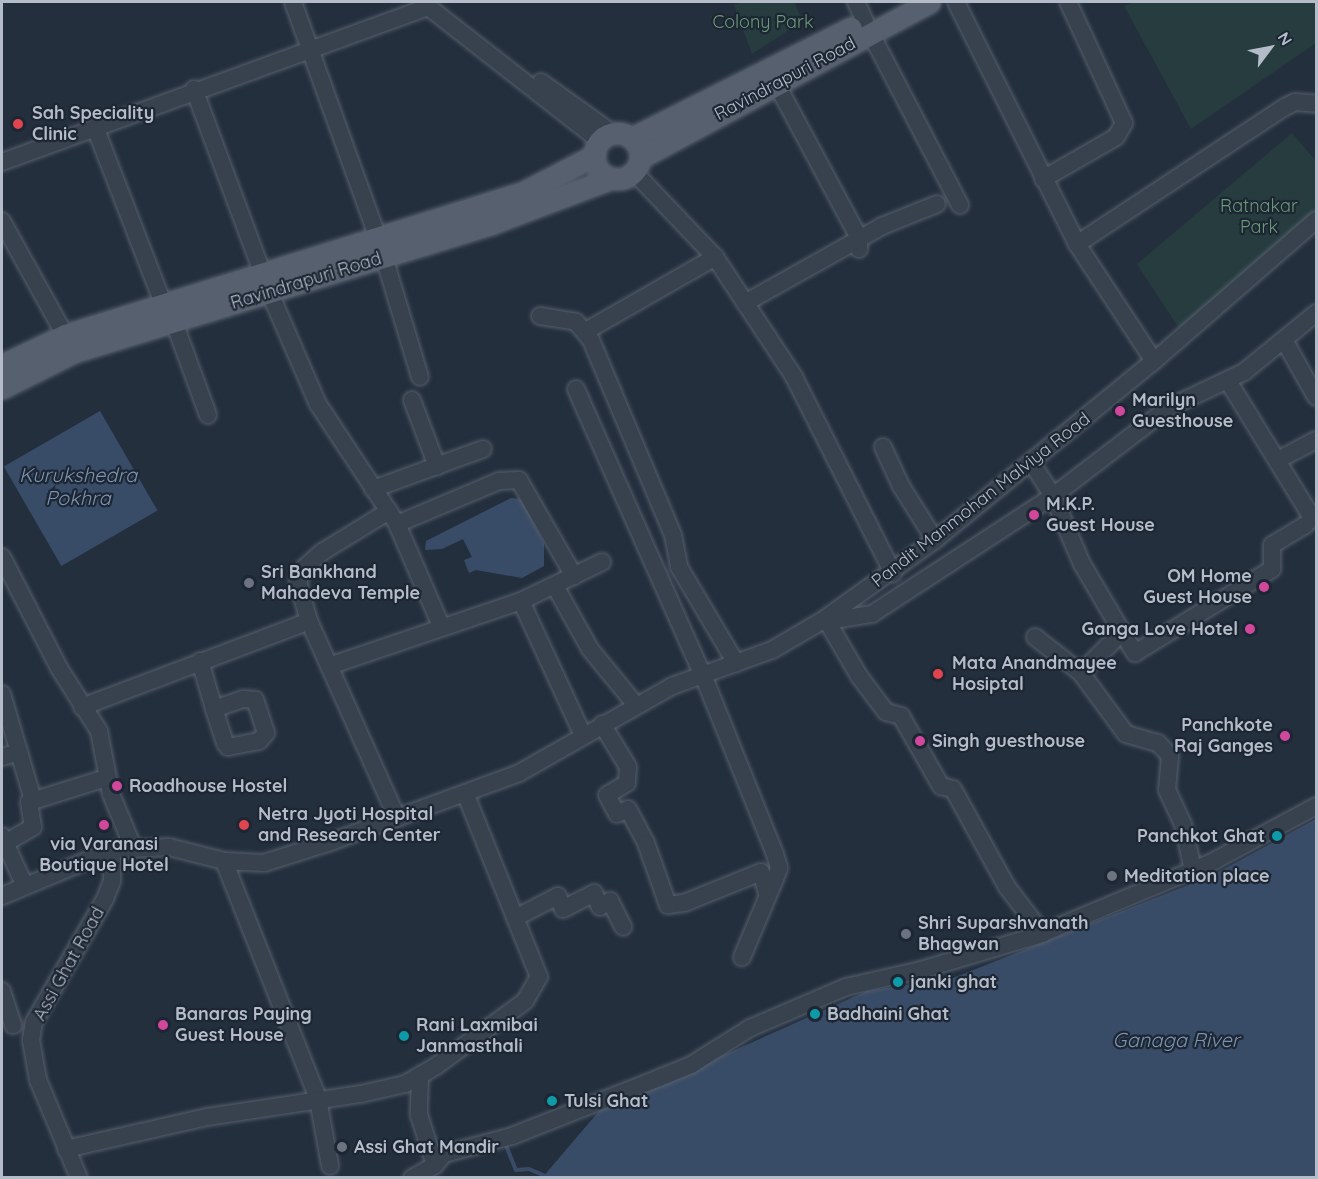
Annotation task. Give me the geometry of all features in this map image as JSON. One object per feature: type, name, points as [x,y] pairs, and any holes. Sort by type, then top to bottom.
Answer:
[{"type":"main road","name":"Ravindrapuri Road","points":[[2,365],[65,335],[163,303],[266,281],[381,248],[493,223],[612,178],[776,83],[868,27],[904,2]]},
{"type":"main road","name":"Ravindrapuri Road","points":[[381,248],[522,193],[610,142],[868,27],[930,2]]},
{"type":"main road","points":[[612,178],[599,169],[610,142],[637,165]]},
{"type":"main road","name":"Ravindrapuri Road","points":[[2,388],[74,352],[174,322],[266,281]]},
{"type":"street","points":[[293,2],[381,248],[420,377]]},
{"type":"street","points":[[856,2],[960,205]]},
{"type":"street","points":[[956,2],[1077,244],[1154,361]]},
{"type":"street","points":[[1044,179],[1116,137],[1124,123],[1068,2]]},
{"type":"street","points":[[2,162],[429,3],[610,142]]},
{"type":"street","points":[[776,83],[859,244]]},
{"type":"street","points":[[194,89],[266,281],[318,404],[393,517],[442,628]]},
{"type":"street","points":[[1077,244],[1286,107],[1296,102],[1317,104]]},
{"type":"street","points":[[95,127],[163,303]]},
{"type":"street","points":[[637,165],[715,257],[810,404],[853,499],[893,573]]},
{"type":"street","points":[[745,303],[937,204]]},
{"type":"street","name":"Pandit Manmohan Malviya Road","points":[[2,896],[112,850],[133,847],[169,847],[224,861],[264,863],[397,818],[519,773],[635,704],[772,650],[824,621],[893,573],[935,540],[1154,361],[1317,220]]},
{"type":"street","points":[[2,221],[65,335]]},
{"type":"street","points":[[586,331],[715,257]]},
{"type":"street","points":[[1043,934],[1007,886],[952,789],[941,786],[901,716],[886,712],[824,621],[872,614],[1053,496],[1168,408],[1228,381],[1317,313]]},
{"type":"street","points":[[540,316],[566,318],[586,331],[674,535],[680,567],[736,663]]},
{"type":"street","points":[[174,322],[208,415]]},
{"type":"street","points":[[1284,340],[1317,397]]},
{"type":"street","points":[[1031,462],[1053,496],[1082,564],[1135,653],[1272,569],[1272,545],[1314,519],[1228,381]]},
{"type":"street","points":[[576,389],[704,675],[775,854],[778,868],[742,957]]},
{"type":"street","points":[[412,400],[437,466]]},
{"type":"street","points":[[1278,460],[1317,440]]},
{"type":"street","points":[[883,447],[901,486],[935,540]]},
{"type":"street","points":[[373,489],[483,449]]},
{"type":"street","points":[[397,818],[309,621],[298,582],[304,568],[337,542],[393,517],[499,481],[519,480],[574,576]]},
{"type":"street","points":[[2,557],[82,707],[99,731],[106,778],[133,847]]},
{"type":"street","points":[[329,666],[521,601],[602,562]]},
{"type":"street","points":[[555,586],[590,649],[635,704]]},
{"type":"street","points":[[521,601],[583,735]]},
{"type":"street","points":[[82,707],[309,621]]},
{"type":"street","points":[[1082,673],[1122,632]]},
{"type":"street","points":[[1035,637],[1082,673],[1126,734],[1158,743],[1170,756],[1167,790],[1183,824],[1193,870]]},
{"type":"street","points":[[200,661],[214,709]]},
{"type":"street","points":[[2,694],[33,800]]},
{"type":"street","points":[[602,724],[628,767],[627,783],[607,795],[617,813],[628,809],[646,843],[668,905],[684,903],[761,872],[768,896]]},
{"type":"street","points":[[2,757],[19,752]]},
{"type":"street","points":[[26,886],[4,839],[33,827],[27,805],[33,800],[106,778]]},
{"type":"street","points":[[66,1149],[207,1117],[361,1094],[420,1077],[525,1001],[534,990],[539,977],[465,793]]},
{"type":"street","points":[[412,1178],[435,1165],[444,1154],[512,1136],[691,1065],[750,1028],[846,987],[921,970],[1043,934],[1193,870],[1317,806]]},
{"type":"street","name":"Assi Ghat Road","points":[[79,1178],[32,1055],[34,1022],[105,899],[112,881],[112,850]]},
{"type":"street","points":[[224,861],[318,1099],[330,1166]]},
{"type":"street","points":[[515,918],[558,896],[563,909],[594,893],[600,908],[610,902],[623,927]]},
{"type":"street","points":[[2,991],[7,1028],[34,1022]]},
{"type":"street","points":[[420,1077],[419,1115],[435,1165]]},
{"type":"green space","name":"Colony Park","points":[[742,2],[794,2],[803,21],[752,54],[734,5]]},
{"type":"green space","points":[[1135,2],[1316,2],[1316,43],[1191,129],[1124,6]]},
{"type":"green space","name":"Ratnakar Park","points":[[1292,133],[1316,161],[1316,227],[1184,336],[1137,264]]},
{"type":"water","name":"Kurukshedra Pokhra","points":[[100,411],[158,511],[61,566],[4,466]]},
{"type":"water","points":[[511,498],[521,499],[544,543],[544,566],[522,578],[476,570],[469,573],[464,560],[472,557],[463,539],[442,549],[425,550],[426,541]]},
{"type":"water","name":"Ganaga River","points":[[1316,819],[1316,1177],[542,1178],[600,1110],[867,991],[953,978],[1211,876]]},
{"type":"waterway","points":[[505,1143],[516,1170],[529,1169],[550,1178]]},
{"type":"place","name":"Sah Speciality Clinic","points":[[18,124]]},
{"type":"place","name":"Marilyn Guesthouse","points":[[1120,411]]},
{"type":"place","name":"M.K.P. Guest House","points":[[1034,515]]},
{"type":"place","name":"Sri Bankhand Mahadeva Temple","points":[[249,583]]},
{"type":"place","name":"OM Home Guest House","points":[[1264,587]]},
{"type":"place","name":"Ganga Love Hotel","points":[[1250,629]]},
{"type":"place","name":"Mata Anandmayee Hosiptal","points":[[938,674]]},
{"type":"place","name":"Panchkote Raj Ganges","points":[[1285,736]]},
{"type":"place","name":"Singh guesthouse","points":[[920,741]]},
{"type":"place","name":"Roadhouse Hostel","points":[[117,786]]},
{"type":"place","name":"via Varanasi Boutique Hotel","points":[[104,825]]},
{"type":"place","name":"Netra Jyoti Hospital and Research Center","points":[[244,825]]},
{"type":"place","name":"Panchkot Ghat","points":[[1277,836]]},
{"type":"place","name":"Meditation place","points":[[1112,876]]},
{"type":"place","name":"Shri Suparshvanath Bhagwan","points":[[906,934]]},
{"type":"place","name":"janki ghat","points":[[898,982]]},
{"type":"place","name":"Badhaini Ghat","points":[[815,1014]]},
{"type":"place","name":"Banaras Paying Guest House","points":[[163,1025]]},
{"type":"place","name":"Rani Laxmibai Janmasthali","points":[[404,1036]]},
{"type":"place","name":"Tulsi Ghat","points":[[552,1101]]},
{"type":"place","name":"Assi Ghat Mandir","points":[[342,1147]]}]
